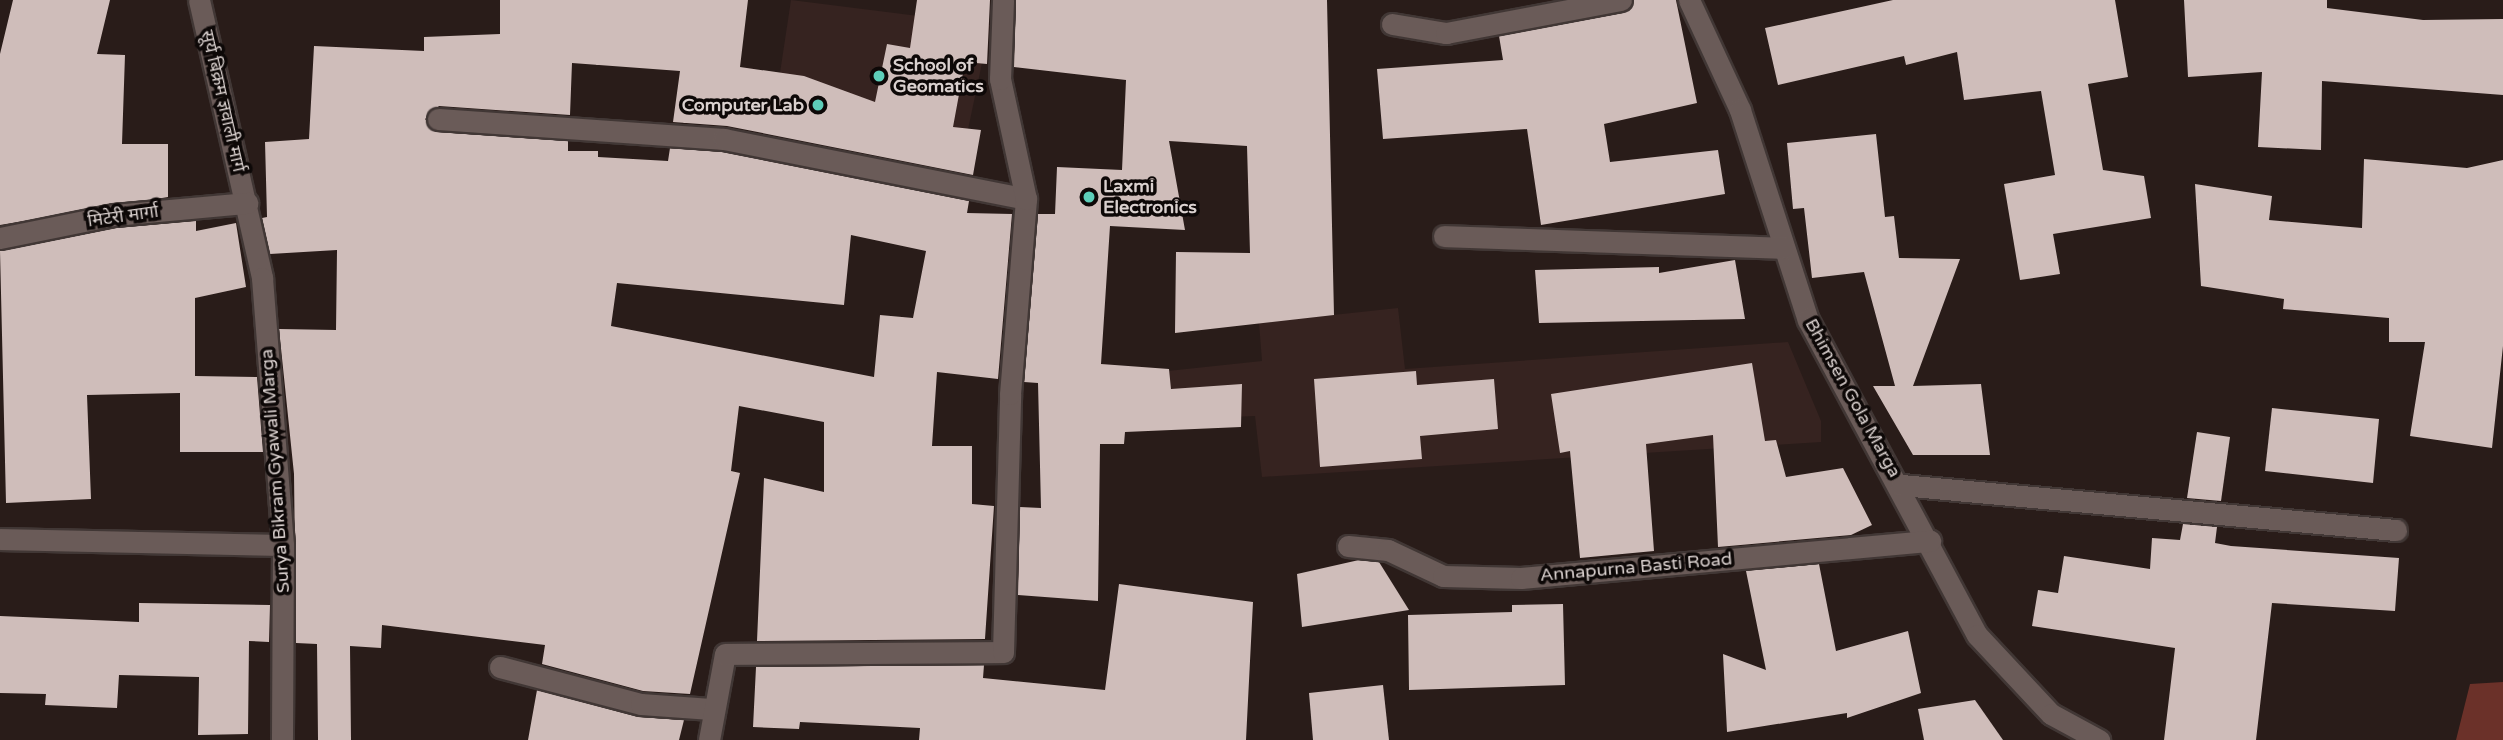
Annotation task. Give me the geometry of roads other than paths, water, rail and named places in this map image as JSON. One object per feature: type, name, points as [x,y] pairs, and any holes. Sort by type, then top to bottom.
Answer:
[{"type":"street","name":"सूर्य बिक्रम ज्ञवाली मार्ग","points":[[199,0],[247,203]]},
{"type":"street","points":[[709,740],[711,709],[725,654],[1003,652],[1010,394],[1026,199],[1000,79],[1003,0]]},
{"type":"street","points":[[1392,24],[1446,33],[1621,0]]},
{"type":"street","name":"Bhimsen Gola Marga","points":[[1689,0],[1740,110],[1808,320],[1901,485],[1977,635],[2002,665],[2051,714],[2099,740]]},
{"type":"street","points":[[438,119],[724,139],[1026,199]]},
{"type":"street","name":"मिटेरी मार्गा","points":[[0,237],[114,215],[247,203]]},
{"type":"street","name":"Surya Bikram Gyawali Marga","points":[[247,203],[262,278],[283,545],[282,740]]},
{"type":"street","points":[[1444,236],[1784,248]]},
{"type":"street","points":[[1901,485],[2396,530]]},
{"type":"street","points":[[0,539],[283,545]]},
{"type":"street","name":"Annapurna Basti Road","points":[[1348,547],[1388,550],[1443,576],[1521,578],[1930,541]]},
{"type":"street","points":[[500,667],[641,704],[711,709]]},
{"type":"place","name":"School of Geomatics","points":[[879,76]]},
{"type":"place","name":"Computer Lab","points":[[818,105]]},
{"type":"place","name":"Laxmi Electronics","points":[[1089,197]]}]
